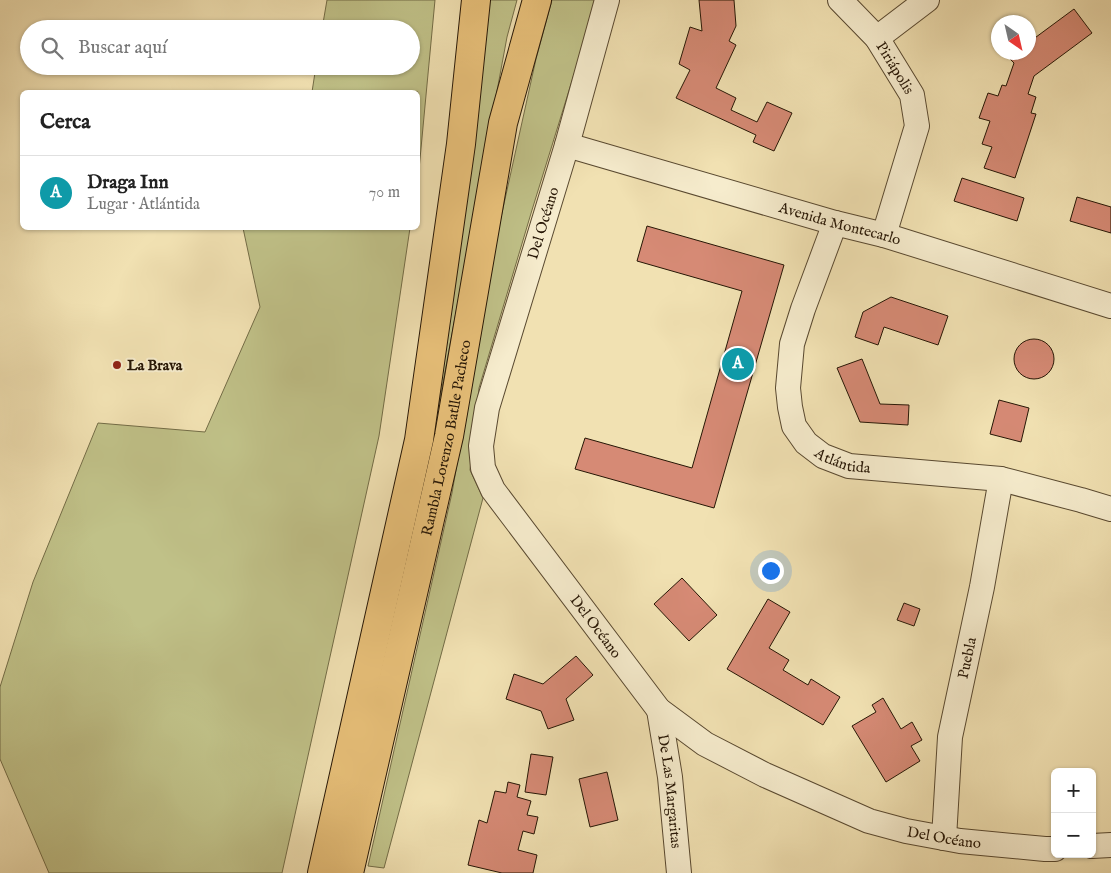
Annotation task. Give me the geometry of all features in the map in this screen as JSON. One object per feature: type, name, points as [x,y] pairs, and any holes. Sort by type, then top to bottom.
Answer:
[{"type":"main road","name":"Rambla Lorenzo Batlle Pacheco","points":[[322,873],[419,440],[461,144],[476,0]]},
{"type":"main road","name":"Rambla Lorenzo Batlle Pacheco","points":[[349,873],[449,436],[503,123],[537,0]]},
{"type":"street","points":[[567,145],[607,0]]},
{"type":"street","name":"Piriápolis","points":[[840,0],[877,38],[912,95],[917,126],[884,235]]},
{"type":"street","points":[[877,38],[928,0]]},
{"type":"street","name":"Avenida Montecarlo","points":[[567,145],[835,223],[884,235],[1111,306]]},
{"type":"street","name":"Del Océano","points":[[567,145],[487,408],[481,446],[483,468],[494,490],[659,710],[705,744],[773,779],[869,821],[906,831],[960,841],[1051,849]]},
{"type":"street","name":"Atlántida","points":[[835,223],[792,344],[788,388],[794,426],[806,443],[823,456],[849,466],[1001,478],[1111,509]]},
{"type":"street","name":"Puebla","points":[[944,838],[950,737],[982,587],[1001,478]]},
{"type":"street","name":"De Las Margaritas","points":[[659,710],[670,777],[679,873]]},
{"type":"street","points":[[1096,846],[1111,845]]},
{"type":"green space","points":[[327,0],[435,0],[420,159],[420,90],[312,90],[315,75],[420,75],[420,20],[324,20]]},
{"type":"green space","points":[[485,0],[517,0],[507,37],[436,420],[468,191]]},
{"type":"green space","points":[[552,0],[597,0],[479,388],[470,470],[483,498],[384,868],[368,866],[452,493],[494,249],[536,59]]},
{"type":"green space","points":[[243,230],[410,230],[379,436],[282,873],[49,873],[0,759],[0,687],[33,582],[98,423],[205,432],[260,307]]},
{"type":"building","points":[[699,0],[734,0],[736,26],[729,41],[736,45],[716,88],[736,98],[731,110],[757,122],[767,102],[792,113],[774,151],[753,142],[756,135],[676,98],[690,70],[679,64],[690,27],[702,31]]},
{"type":"building","points":[[1074,9],[1092,33],[1034,76],[1028,94],[1036,97],[1031,113],[1036,114],[1015,178],[984,168],[992,147],[982,144],[990,121],[979,118],[988,93],[998,96],[1002,85],[1006,86],[1014,63],[1011,60],[1036,60],[1036,37]]},
{"type":"building","points":[[962,178],[1024,198],[1017,221],[954,201]]},
{"type":"building","points":[[1077,197],[1111,207],[1111,233],[1070,221]]},
{"type":"building","points":[[647,226],[784,265],[714,508],[575,469],[585,438],[692,468],[742,291],[637,261]]},
{"type":"building","points":[[891,297],[948,316],[938,345],[884,327],[878,345],[855,337],[863,312]]},
{"type":"building","points":[[1034,339],[1048,345],[1054,359],[1048,373],[1034,379],[1020,373],[1014,359],[1020,345]]},
{"type":"building","points":[[862,359],[880,404],[909,405],[908,425],[860,422],[837,368]]},
{"type":"building","points":[[999,400],[1029,408],[1021,442],[990,434]]},
{"type":"building","points":[[682,578],[717,615],[689,641],[654,604]]},
{"type":"building","points":[[768,599],[790,612],[769,648],[789,660],[783,670],[808,685],[811,679],[840,697],[823,725],[727,669]]},
{"type":"building","points":[[904,603],[920,609],[914,626],[897,620]]},
{"type":"building","points":[[576,656],[593,675],[566,699],[574,720],[548,729],[541,711],[506,699],[514,674],[543,684]]},
{"type":"building","points":[[883,698],[901,729],[912,722],[922,740],[911,746],[920,761],[886,782],[852,726],[876,712],[872,705]]},
{"type":"building","points":[[531,754],[553,757],[546,795],[525,792]]},
{"type":"building","points":[[607,772],[618,820],[590,827],[579,779]]},
{"type":"building","points":[[508,782],[520,785],[517,797],[531,801],[527,815],[538,817],[534,834],[523,831],[518,850],[537,855],[533,873],[502,873],[468,865],[479,820],[487,823],[495,791],[506,793]]},
{"type":"place","name":"Draga Inn","points":[[738,364]]},
{"type":"place","name":"La Brava","points":[[117,365]]}]
